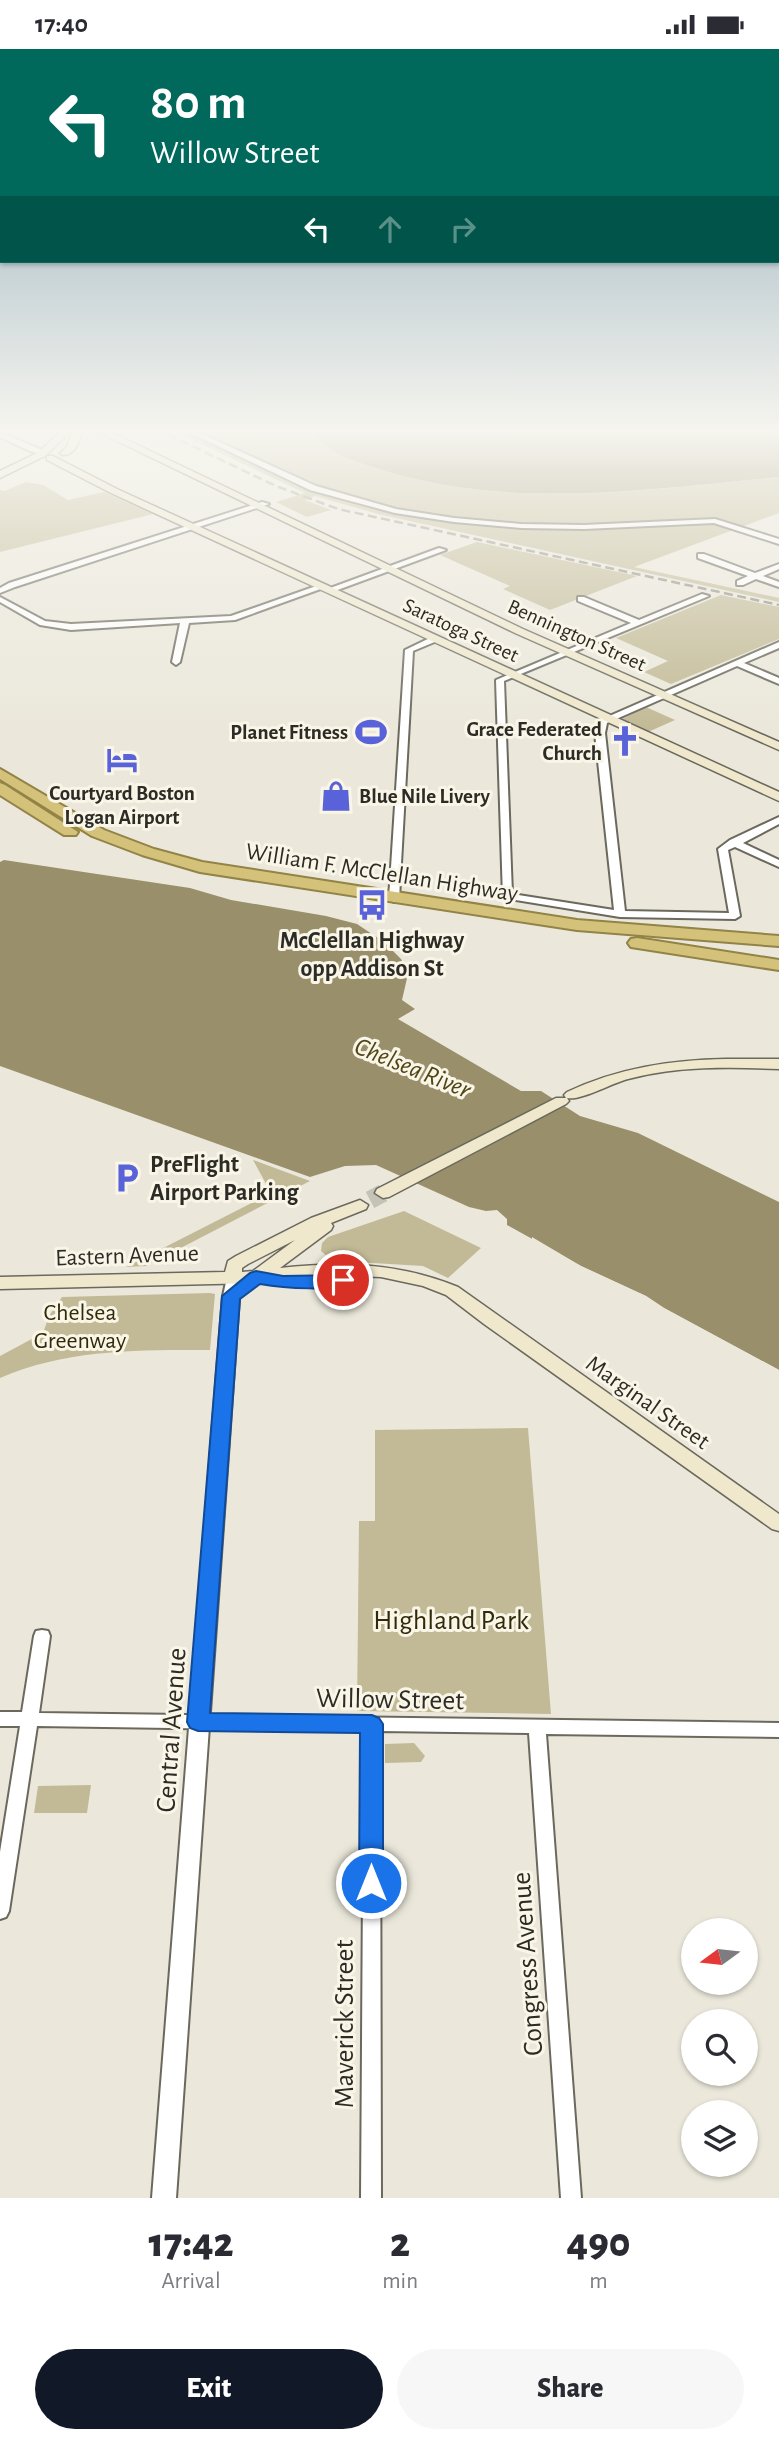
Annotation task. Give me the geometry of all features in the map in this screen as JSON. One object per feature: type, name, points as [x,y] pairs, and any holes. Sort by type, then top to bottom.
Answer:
[{"type":"highway","name":"William F. McClellan Highway","points":[[0,773],[75,821],[113,840],[156,855],[226,872],[595,928],[779,941]]},
{"type":"highway","name":"William F. McClellan Highway","points":[[0,788],[47,820],[80,837],[124,855],[182,871],[779,965]]},
{"type":"main road","name":"Saratoga Street","points":[[197,529],[779,797]]},
{"type":"main road","name":"Bennington Street","points":[[312,529],[570,650],[779,740]]},
{"type":"main road","name":"Bennington Street","points":[[665,692],[779,745]]},
{"type":"main road","points":[[233,1271],[572,1095],[613,1077],[662,1067],[724,1063],[779,1064]]},
{"type":"main road","points":[[309,1231],[309,1257],[320,1266],[333,1271]]},
{"type":"main road","points":[[256,1277],[268,1257],[309,1231]]},
{"type":"main road","name":"Eastern Avenue","points":[[0,1283],[233,1271],[256,1277]]},
{"type":"main road","name":"Marginal Street","points":[[256,1277],[333,1271],[385,1273],[430,1282],[460,1296],[779,1524]]},
{"type":"main road","name":"Marginal Street","points":[[256,1277],[283,1282],[355,1280],[402,1286],[454,1301],[490,1320]]},
{"type":"street","points":[[0,591],[185,529]]},
{"type":"street","points":[[746,530],[779,542]]},
{"type":"street","points":[[0,599],[38,621],[58,627],[232,618],[442,550]]},
{"type":"street","points":[[701,556],[779,585]]},
{"type":"street","points":[[740,583],[779,566]]},
{"type":"street","points":[[705,596],[511,674],[500,681],[507,896],[620,914],[734,916],[722,852],[734,842],[779,820]]},
{"type":"street","points":[[581,599],[638,623]]},
{"type":"street","points":[[176,662],[184,622]]},
{"type":"street","points":[[394,899],[409,650],[434,639]]},
{"type":"street","points":[[620,914],[600,733],[606,718],[779,645]]},
{"type":"street","points":[[736,663],[779,681]]},
{"type":"street","points":[[734,842],[779,864]]},
{"type":"street","name":"Central Avenue","points":[[164,2198],[233,1271]]},
{"type":"street","points":[[231,1296],[256,1277]]},
{"type":"street","points":[[0,1911],[42,1636]]},
{"type":"street","name":"Willow Street","points":[[0,1719],[779,1730]]},
{"type":"street","name":"Maverick Street","points":[[371,2198],[372,1724]]},
{"type":"street","name":"Congress Avenue","points":[[537,1727],[571,2198]]},
{"type":"green space","points":[[0,529],[91,529],[0,552]]},
{"type":"green space","points":[[448,529],[735,529],[634,567],[779,598],[779,602]]},
{"type":"green space","points":[[477,542],[637,576],[550,610],[503,589],[510,586],[440,555]]},
{"type":"green space","points":[[721,595],[779,607],[779,639],[671,684],[644,672],[668,661],[616,638]]},
{"type":"green space","points":[[646,707],[675,720],[648,732],[622,719]]},
{"type":"green space","points":[[253,1160],[310,1181],[146,1266],[126,1267],[271,1193]]},
{"type":"green space","points":[[404,1211],[481,1248],[448,1278],[423,1266],[339,1261],[329,1258],[321,1251],[322,1243],[328,1237]]},
{"type":"green space","name":"Chelsea Greenway","points":[[215,1294],[210,1350],[130,1351],[77,1356],[25,1368],[0,1378],[0,1356],[43,1333],[49,1316],[62,1297]]},
{"type":"green space","name":"Highland Park","points":[[528,1428],[551,1714],[357,1711],[359,1521],[375,1521],[375,1430]]},
{"type":"green space","points":[[414,1743],[425,1756],[421,1762],[385,1763],[385,1744]]},
{"type":"green space","points":[[91,1785],[87,1813],[34,1813],[38,1786]]},
{"type":"water","name":"Chelsea River","points":[[4,860],[190,888],[231,900],[357,924],[384,942],[401,959],[408,974],[402,1000],[415,1009],[398,1019],[521,1091],[541,1091],[580,1116],[638,1133],[779,1202],[779,1370],[646,1296],[581,1266],[507,1225],[507,1219],[497,1210],[486,1211],[469,1207],[376,1165],[345,1166],[310,1177],[0,1066],[0,862]]},
{"type":"pier","points":[[532,1237],[581,1266],[646,1296],[779,1370],[779,1374],[644,1299],[580,1269],[532,1241]]},
{"type":"tunnel","points":[[370,1200],[383,1193]]},
{"type":"railway","points":[[431,529],[779,605]]},
{"type":"place","name":"Planet Fitness","points":[[371,732]]},
{"type":"place","name":"Grace Federated Church","points":[[625,741]]},
{"type":"place","name":"Courtyard Boston Logan Airport","points":[[122,760]]},
{"type":"place","name":"Blue Nile Livery","points":[[336,796]]},
{"type":"place","name":"McClellan Highway opp Addison St","points":[[372,905]]},
{"type":"place","name":"PreFlight Airport Parking","points":[[127,1178]]},
{"type":"route","points":[[343,1280],[283,1282],[256,1277],[231,1296],[198,1722],[372,1724],[371,1883]]}]
